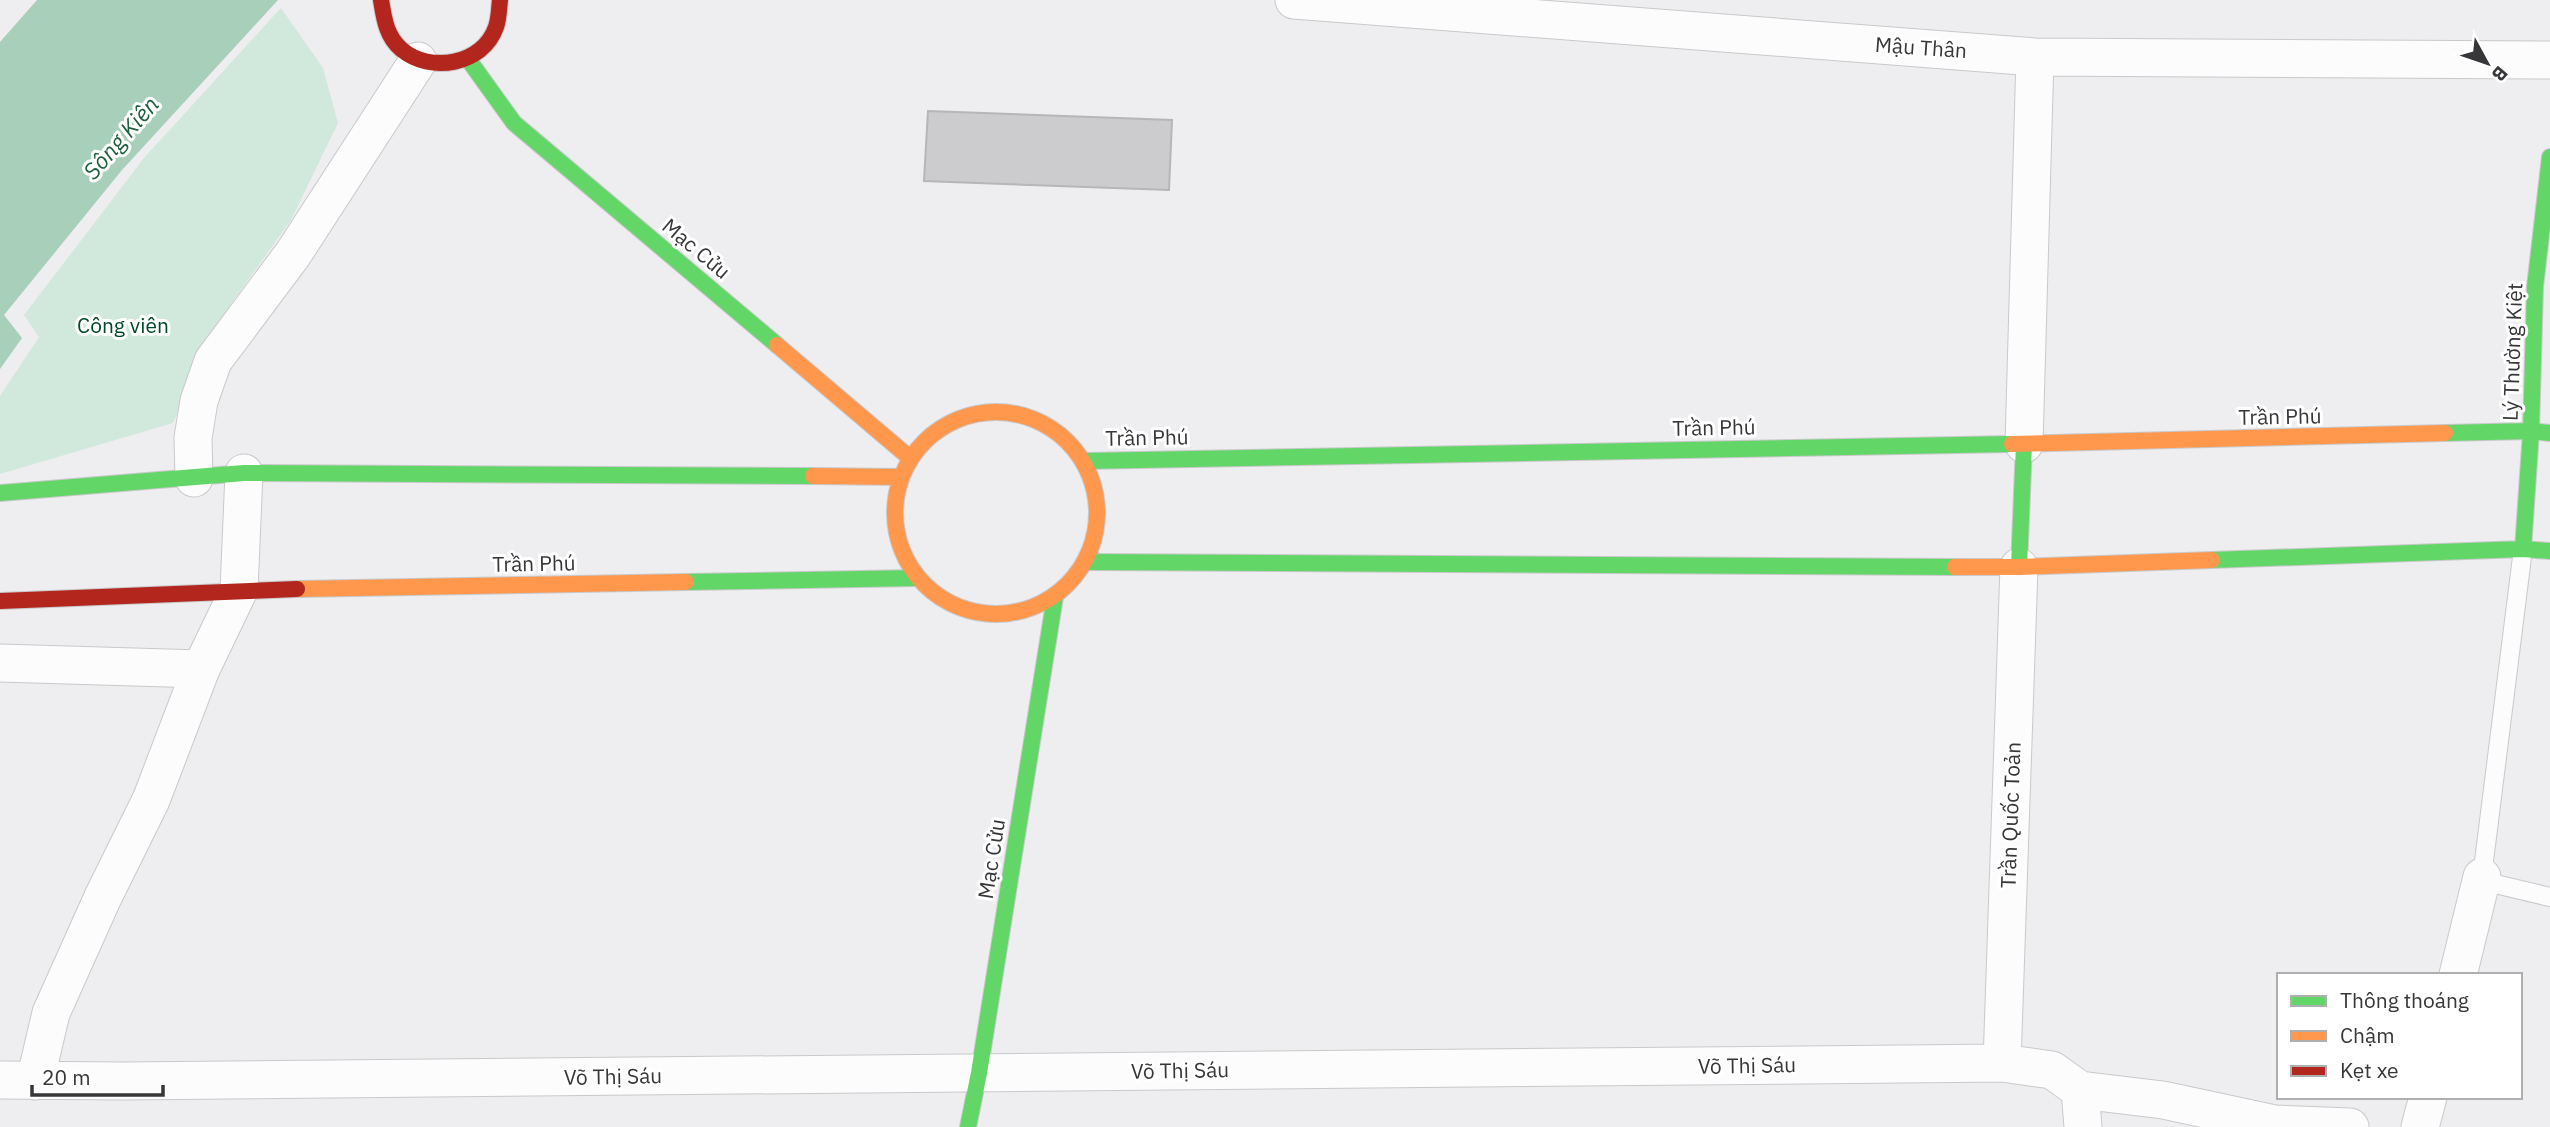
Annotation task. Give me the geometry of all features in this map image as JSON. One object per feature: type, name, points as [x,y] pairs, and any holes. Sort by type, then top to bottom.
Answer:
[{"type":"main road","points":[[381,0],[385,27],[392,41],[418,61],[434,65],[468,59],[482,49],[493,35],[499,19],[500,0]]},
{"type":"main road","name":"Mạc Cửu","points":[[468,59],[514,123],[911,458]]},
{"type":"main road","name":"Lý Thường Kiệt","points":[[2522,549],[2531,431],[2535,287],[2550,158]]},
{"type":"main road","name":"Trần Phú","points":[[911,458],[939,429],[978,412],[1019,413],[1057,430],[1084,461],[2024,444],[2531,431],[2550,433]]},
{"type":"main road","points":[[2019,567],[2024,444]]},
{"type":"main road","points":[[911,458],[901,477],[894,512],[900,547],[917,578],[958,608],[1008,615],[1055,597],[1086,562],[1099,511],[1084,461]]},
{"type":"main road","points":[[0,493],[244,473],[901,477]]},
{"type":"main road","points":[[1086,562],[2019,567],[2522,549],[2550,551]]},
{"type":"main road","name":"Trần Phú","points":[[0,601],[239,590],[917,578]]},
{"type":"main road","name":"Mạc Cửu","points":[[968,1127],[979,1073],[1055,597]]},
{"type":"street","name":"Mậu Thân","points":[[1294,0],[2035,57],[2550,60]]},
{"type":"street","points":[[2024,444],[2035,57]]},
{"type":"street","points":[[194,478],[193,438],[199,401],[213,361],[293,254],[418,61]]},
{"type":"street","points":[[17,1081],[150,800],[201,669],[239,590],[244,473]]},
{"type":"street","name":"Trần Quốc Toản","points":[[2002,1063],[2019,567]]},
{"type":"street","points":[[0,663],[201,669]]},
{"type":"street","points":[[2458,973],[2482,877]]},
{"type":"street","name":"Võ Thị Sáu","points":[[17,1081],[2002,1063],[2052,1070],[2080,1090],[2163,1100],[2275,1124],[2350,1127]]},
{"type":"street","points":[[2080,1090],[2083,1127]]},
{"type":"street","points":[[2420,1127],[2427,1099]]},
{"type":"lane","points":[[2522,549],[2482,877],[2491,883],[2550,897]]},
{"type":"green space","name":"Công viên","points":[[281,8],[323,68],[338,123],[291,220],[219,321],[173,423],[0,474],[0,396],[39,337],[24,315],[144,158]]},
{"type":"water","name":"Sông Kiên","points":[[37,0],[278,0],[122,170],[4,315],[22,338],[0,369],[0,42]]},
{"type":"building","points":[[928,111],[1172,120],[1169,190],[924,181]]},
{"type":"traffic: fast","points":[[468,59],[514,123],[777,345]]},
{"type":"traffic: fast","points":[[2523,549],[2531,431],[2535,287],[2550,157]]},
{"type":"traffic: fast","points":[[2445,433],[2550,433]]},
{"type":"traffic: fast","points":[[1085,461],[2012,444]]},
{"type":"traffic: fast","points":[[2019,567],[2024,444]]},
{"type":"traffic: fast","points":[[0,493],[244,473],[813,476]]},
{"type":"traffic: fast","points":[[2212,560],[2523,549],[2550,551]]},
{"type":"traffic: fast","points":[[1086,562],[1955,567]]},
{"type":"traffic: fast","points":[[686,582],[917,578]]},
{"type":"traffic: fast","points":[[968,1127],[979,1073],[1055,597]]},
{"type":"traffic: slow","points":[[777,345],[910,458]]},
{"type":"traffic: slow","points":[[996,412],[1035,420],[1052,429],[1067,442],[1080,457],[1089,474],[1097,513],[1089,552],[1080,569],[1067,584],[1052,597],[1035,606],[996,614],[957,606],[940,597],[925,584],[912,569],[903,552],[895,513],[903,474],[912,457],[925,442],[940,429],[957,420],[996,412]]},
{"type":"traffic: slow","points":[[2012,444],[2445,433]]},
{"type":"traffic: slow","points":[[813,476],[901,477]]},
{"type":"traffic: slow","points":[[1955,567],[2212,560]]},
{"type":"traffic: slow","points":[[297,589],[686,582]]},
{"type":"traffic: jam","points":[[381,0],[386,26],[396,44],[413,57],[440,63],[454,62],[480,50],[497,24],[500,0]]},
{"type":"traffic: jam","points":[[0,601],[297,589]]}]
